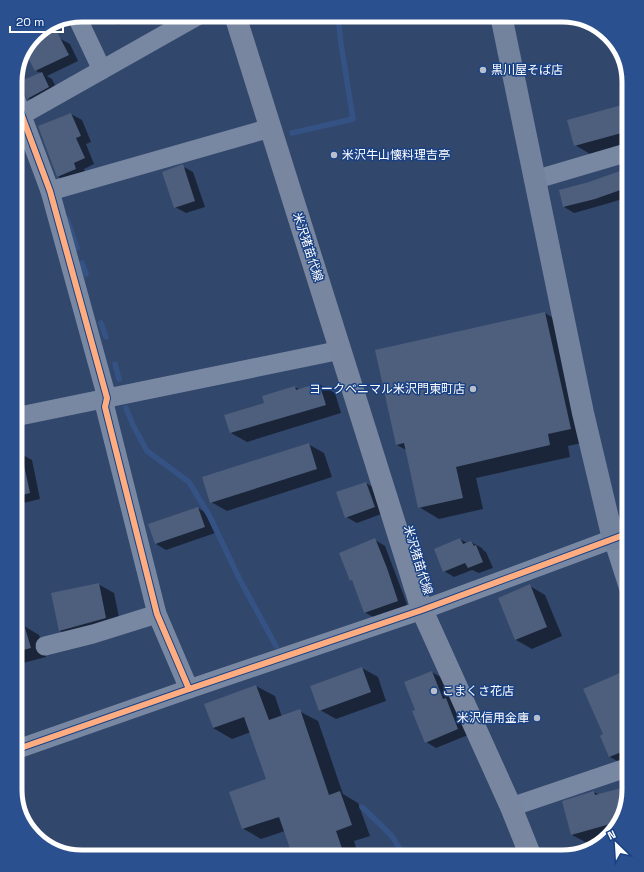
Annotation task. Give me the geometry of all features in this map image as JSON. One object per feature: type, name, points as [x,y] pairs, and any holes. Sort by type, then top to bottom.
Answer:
[{"type":"main road","name":"米沢猪苗代線","points":[[237,22],[422,610],[528,850]]},
{"type":"street","points":[[79,22],[102,70]]},
{"type":"street","points":[[22,115],[187,22]]},
{"type":"street","points":[[22,748],[422,610],[621,536],[583,413],[502,22]]},
{"type":"street","points":[[22,126],[50,191],[107,398],[105,407],[157,614],[189,689]]},
{"type":"street","points":[[50,191],[270,128]]},
{"type":"street","points":[[534,180],[622,154]]},
{"type":"street","points":[[22,416],[341,350]]},
{"type":"street","points":[[45,646],[93,634],[157,614]]},
{"type":"street","points":[[510,807],[622,769]]},
{"type":"building","points":[[56,30],[69,55],[35,71],[27,57],[34,45],[42,37]]},
{"type":"building","points":[[42,72],[49,87],[27,99],[22,88],[22,81]]},
{"type":"building","points":[[622,105],[622,133],[574,146],[567,120]]},
{"type":"building","points":[[71,113],[81,136],[76,138],[85,158],[74,163],[76,169],[57,177],[38,126]]},
{"type":"building","points":[[183,164],[195,201],[174,208],[162,172]]},
{"type":"building","points":[[620,171],[622,177],[622,189],[595,199],[563,207],[559,190],[589,182]]},
{"type":"building","name":"ヨークベニマル米沢門東町店","points":[[545,312],[571,429],[548,434],[550,445],[456,467],[463,498],[418,508],[404,443],[396,445],[375,350]]},
{"type":"building","points":[[319,383],[326,405],[230,433],[224,415],[264,403],[262,396],[295,386],[296,390]]},
{"type":"building","points":[[309,443],[317,469],[210,503],[202,477]]},
{"type":"building","points":[[22,456],[30,493],[22,495]]},
{"type":"building","points":[[366,482],[375,507],[345,518],[336,492]]},
{"type":"building","points":[[198,507],[205,527],[155,544],[148,524]]},
{"type":"building","points":[[375,538],[398,601],[364,613],[352,580],[350,581],[339,553]]},
{"type":"building","points":[[460,538],[463,544],[471,541],[474,546],[476,545],[483,562],[468,568],[465,563],[443,572],[434,549]]},
{"type":"building","points":[[99,583],[106,618],[59,631],[51,593]]},
{"type":"building","points":[[530,584],[547,627],[515,640],[498,598]]},
{"type":"building","points":[[22,618],[31,648],[22,650]]},
{"type":"building","points":[[362,667],[371,692],[319,711],[310,686]]},
{"type":"building","points":[[432,671],[443,699],[446,698],[458,729],[425,743],[412,711],[415,710],[404,682]]},
{"type":"building","points":[[622,672],[622,752],[609,757],[600,736],[603,734],[583,689]]},
{"type":"building","points":[[256,685],[269,720],[300,709],[329,795],[340,791],[352,825],[336,831],[343,850],[291,850],[279,817],[242,829],[229,792],[266,779],[244,717],[213,728],[204,704]]},
{"type":"building","points":[[622,788],[620,806],[614,820],[612,824],[596,824],[596,828],[571,835],[562,801],[594,791],[595,795]]},
{"type":"waterway","points":[[292,133],[353,119],[339,22]]},
{"type":"waterway","points":[[67,219],[77,248]]},
{"type":"waterway","points":[[82,263],[86,274]]},
{"type":"waterway","points":[[101,323],[106,337]]},
{"type":"waterway","points":[[115,364],[119,379]]},
{"type":"waterway","points":[[126,408],[147,451],[189,482],[209,515],[240,580],[276,646]]},
{"type":"waterway","points":[[362,807],[391,835],[401,850]]},
{"type":"cycle path","points":[[22,116],[50,191],[107,398],[105,407],[157,614],[189,689]]},
{"type":"cycle path","points":[[22,748],[422,610],[622,536]]},
{"type":"place","name":"黒川屋そば店","points":[[483,70]]},
{"type":"place","name":"米沢牛山懐料理吉亭","points":[[334,155]]},
{"type":"place","name":"ヨークベニマル米沢門東町店","points":[[473,389]]},
{"type":"place","name":"こまくさ花店","points":[[434,691]]},
{"type":"place","name":"米沢信用金庫","points":[[537,718]]}]
